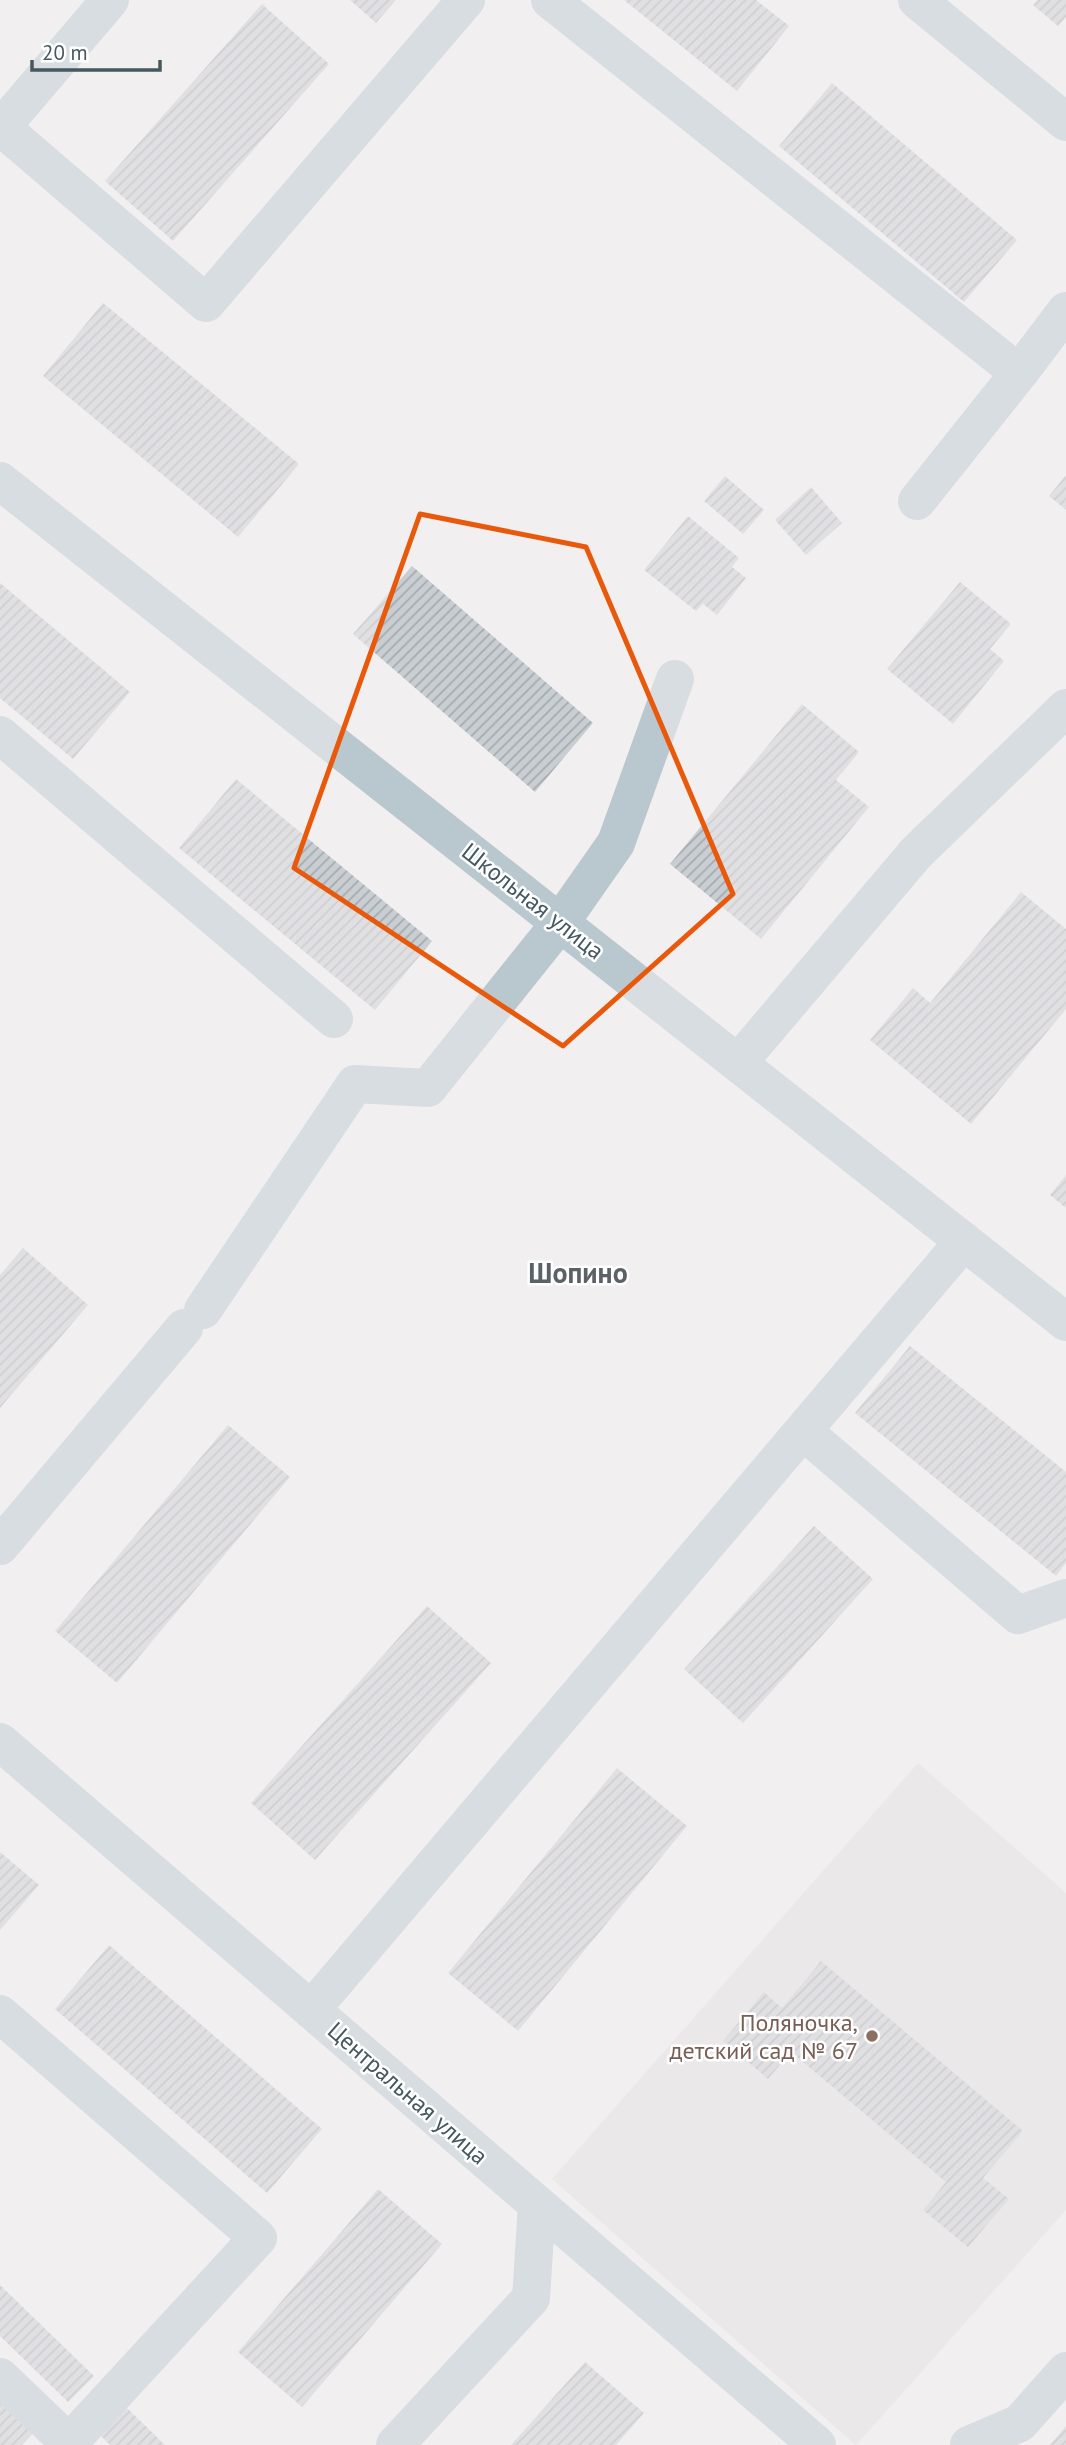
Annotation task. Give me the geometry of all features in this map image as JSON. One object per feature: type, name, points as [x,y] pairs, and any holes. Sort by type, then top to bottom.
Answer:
[{"type":"street","points":[[110,0],[1,128],[205,303],[466,0]]},
{"type":"street","points":[[550,0],[1019,373]]},
{"type":"street","points":[[916,0],[1066,122]]},
{"type":"street","points":[[917,500],[1066,311]]},
{"type":"street","name":"Школьная улица","points":[[0,481],[1066,1322]]},
{"type":"street","points":[[0,1546],[193,1319],[355,1084],[428,1088],[560,923],[616,844],[675,678]]},
{"type":"street","points":[[738,1063],[916,853],[1066,708]]},
{"type":"street","points":[[0,734],[334,1019]]},
{"type":"street","points":[[312,2010],[964,1241]]},
{"type":"street","points":[[803,1431],[1018,1615],[1066,1598]]},
{"type":"street","name":"Центральная улица","points":[[0,1741],[817,2445]]},
{"type":"street","points":[[0,2014],[258,2238],[69,2444],[0,2377]]},
{"type":"street","points":[[395,2445],[531,2298],[537,2204]]},
{"type":"street","points":[[969,2445],[1020,2423],[1066,2371]]},
{"type":"highlighted area","points":[[420,514],[586,547],[733,894],[563,1046],[294,868]]},
{"type":"shaded area","name":"Поляночка, детский сад № 67","points":[[918,1763],[1066,1893],[1066,2210],[856,2445],[552,2179]]},
{"type":"building","points":[[350,0],[396,0],[376,23]]},
{"type":"building","points":[[624,0],[756,0],[789,26],[737,91]]},
{"type":"building","points":[[1038,0],[1066,0],[1066,17],[1058,26],[1033,5]]},
{"type":"building","points":[[262,4],[329,64],[173,241],[105,181]]},
{"type":"building","points":[[832,83],[1017,240],[964,302],[779,146]]},
{"type":"building","points":[[103,303],[299,464],[238,537],[43,376]]},
{"type":"building","points":[[1066,475],[1066,510],[1049,496]]},
{"type":"building","points":[[725,476],[764,510],[743,534],[704,501]]},
{"type":"building","points":[[811,487],[842,523],[806,555],[775,520]]},
{"type":"building","points":[[688,516],[739,558],[732,567],[746,578],[717,615],[703,604],[696,611],[644,570]]},
{"type":"building","points":[[412,566],[593,723],[535,792],[353,634]]},
{"type":"building","points":[[960,582],[1011,624],[990,649],[1004,661],[953,724],[887,669]]},
{"type":"building","points":[[0,583],[130,692],[73,759],[0,698]]},
{"type":"building","points":[[802,704],[859,752],[836,780],[869,807],[761,939],[670,864]]},
{"type":"building","points":[[236,779],[432,941],[375,1010],[179,848]]},
{"type":"building","points":[[1021,892],[1066,929],[1066,1009],[971,1124],[870,1040],[913,988],[930,1003]]},
{"type":"building","points":[[1066,1175],[1066,1208],[1050,1195]]},
{"type":"building","points":[[23,1248],[88,1305],[0,1408],[0,1275]]},
{"type":"building","points":[[910,1346],[1066,1472],[1066,1563],[1056,1576],[855,1413]]},
{"type":"building","points":[[228,1425],[290,1477],[117,1683],[55,1631]]},
{"type":"building","points":[[814,1526],[873,1579],[743,1723],[684,1669]]},
{"type":"building","points":[[427,1606],[491,1663],[315,1860],[251,1803]]},
{"type":"building","points":[[617,1768],[687,1826],[518,2031],[448,1973]]},
{"type":"building","points":[[0,1852],[39,1885],[0,1930]]},
{"type":"building","points":[[109,1945],[322,2129],[267,2193],[55,2009]]},
{"type":"building","points":[[821,1961],[1023,2131],[983,2178],[1009,2199],[968,2247],[923,2210],[946,2182],[791,2052],[768,2079],[723,2041],[764,1992],[782,2008]]},
{"type":"building","points":[[378,2189],[442,2244],[302,2407],[238,2352]]},
{"type":"building","points":[[0,2285],[94,2376],[68,2402],[0,2336]]},
{"type":"building","points":[[585,2362],[644,2413],[616,2445],[511,2445]]},
{"type":"building","points":[[0,2396],[36,2430],[22,2445],[0,2445]]},
{"type":"building","points":[[127,2408],[165,2445],[110,2445],[100,2435]]},
{"type":"building","points":[[1066,2426],[1066,2445],[1050,2445]]},
{"type":"place","name":"Поляночка, детский сад № 67","points":[[872,2036]]},
{"type":"district","name":"Шопино","points":[[578,1272]]}]
